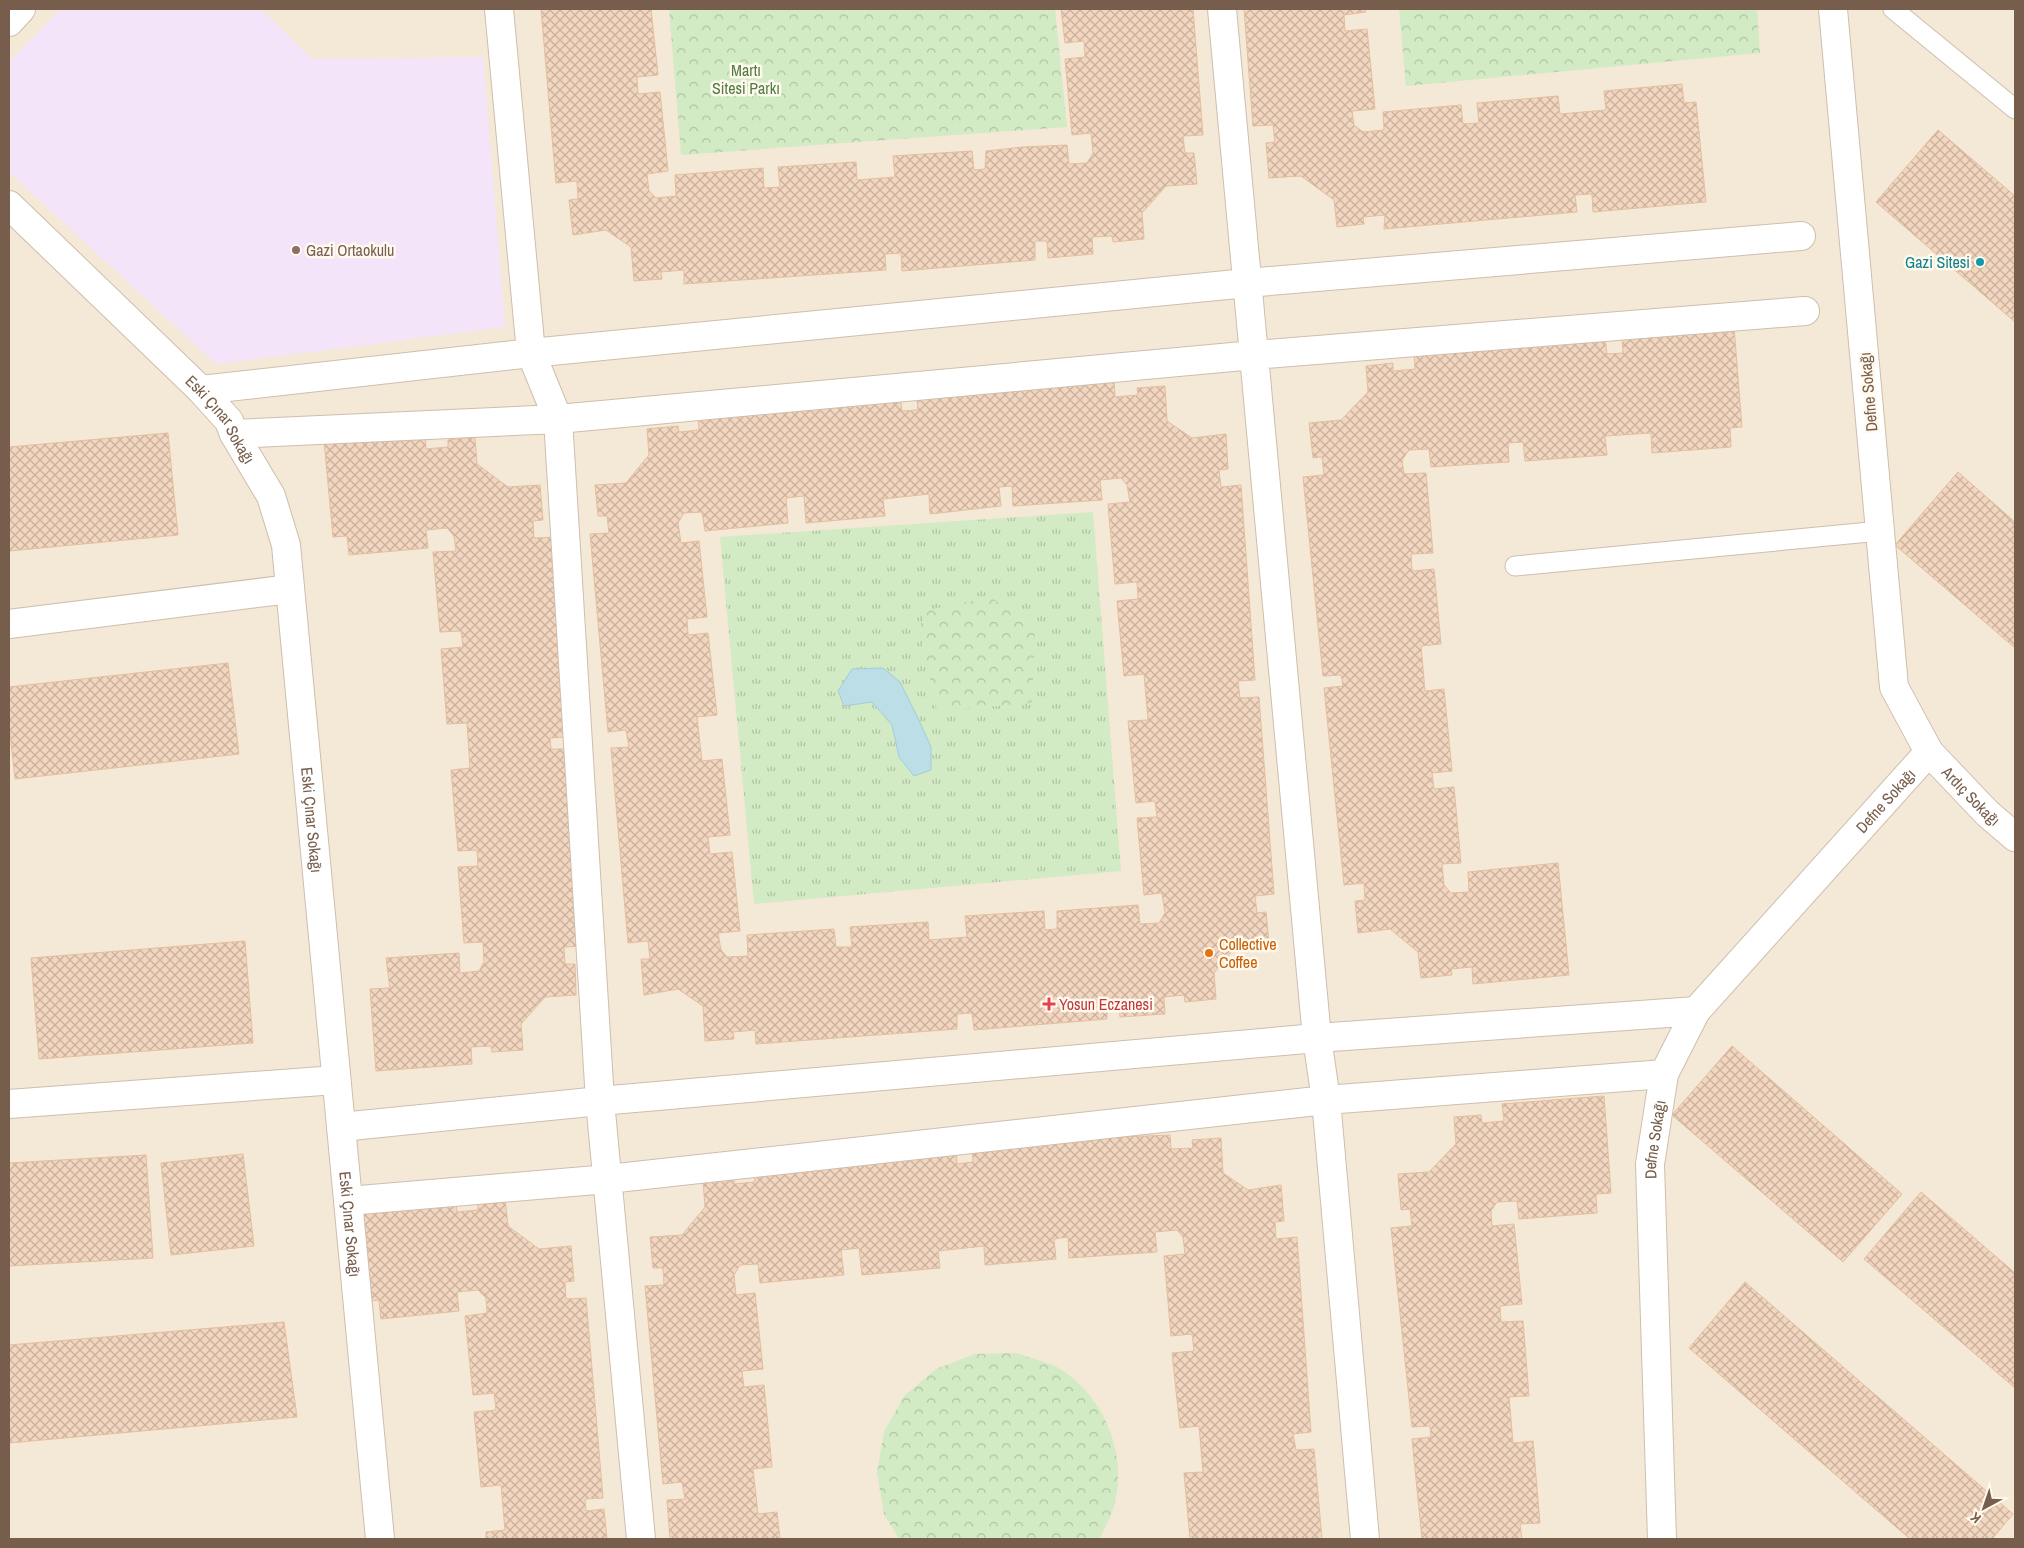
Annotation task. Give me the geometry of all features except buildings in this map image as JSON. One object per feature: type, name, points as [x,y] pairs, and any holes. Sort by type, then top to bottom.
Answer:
[{"type":"street","points":[[9,22],[21,9]]},
{"type":"street","points":[[499,9],[531,353],[558,418],[600,1102],[641,1539]]},
{"type":"street","points":[[1222,9],[1317,1038],[1326,1100],[1364,1539]]},
{"type":"street","name":"Defne Sokağı","points":[[1662,1539],[1650,1164],[1664,1074],[1696,1011],[1929,752],[1894,687],[1833,9]]},
{"type":"street","name":"Eski Çınar Sokağı","points":[[9,205],[201,390],[230,421],[234,434],[271,496],[286,545],[380,1539]]},
{"type":"street","points":[[201,390],[531,353],[1247,283],[1801,236]]},
{"type":"street","points":[[234,434],[558,418],[1254,355],[1805,311]]},
{"type":"street","points":[[9,624],[290,589]]},
{"type":"street","name":"Ardıç Sokağı","points":[[1929,752],[1987,813],[2015,837]]},
{"type":"street","points":[[341,1127],[1317,1038],[1696,1011]]},
{"type":"street","points":[[348,1201],[608,1178],[1326,1100],[1664,1074]]},
{"type":"street","points":[[9,1104],[336,1080]]},
{"type":"lane","points":[[1893,9],[2015,109]]},
{"type":"lane","points":[[1515,566],[1880,531]]},
{"type":"shaded area","points":[[9,9],[2015,9],[2015,1539],[9,1539]]},
{"type":"shaded area","name":"Gazi Ortaokulu","points":[[61,9],[261,9],[312,59],[483,57],[505,327],[216,364],[9,172],[9,62]]},
{"type":"green space","name":"Martı Sitesi Parkı","points":[[669,9],[1055,9],[1067,127],[681,155]]},
{"type":"green space","points":[[1399,9],[1757,9],[1760,53],[1406,86]]},
{"type":"green space","points":[[1093,512],[1121,871],[754,904],[720,537]]},
{"type":"green space","points":[[990,597],[1035,627],[1032,703],[937,711],[919,627],[928,610]]},
{"type":"green space","points":[[1017,1353],[1057,1367],[1073,1378],[1099,1408],[1108,1426],[1114,1444],[1118,1483],[1113,1511],[1100,1538],[899,1539],[884,1514],[877,1473],[884,1432],[904,1396],[936,1369],[975,1354]]},
{"type":"water","points":[[883,668],[900,682],[918,718],[931,747],[931,770],[914,776],[899,757],[892,725],[872,702],[844,706],[838,691],[852,669]]},
{"type":"place","name":"Gazi Ortaokulu","points":[[296,250]]},
{"type":"place","name":"Gazi Sitesi","points":[[1980,262]]},
{"type":"place","name":"Collective Coffee","points":[[1209,953]]},
{"type":"place","name":"Yosun Eczanesi","points":[[1049,1004]]}]
